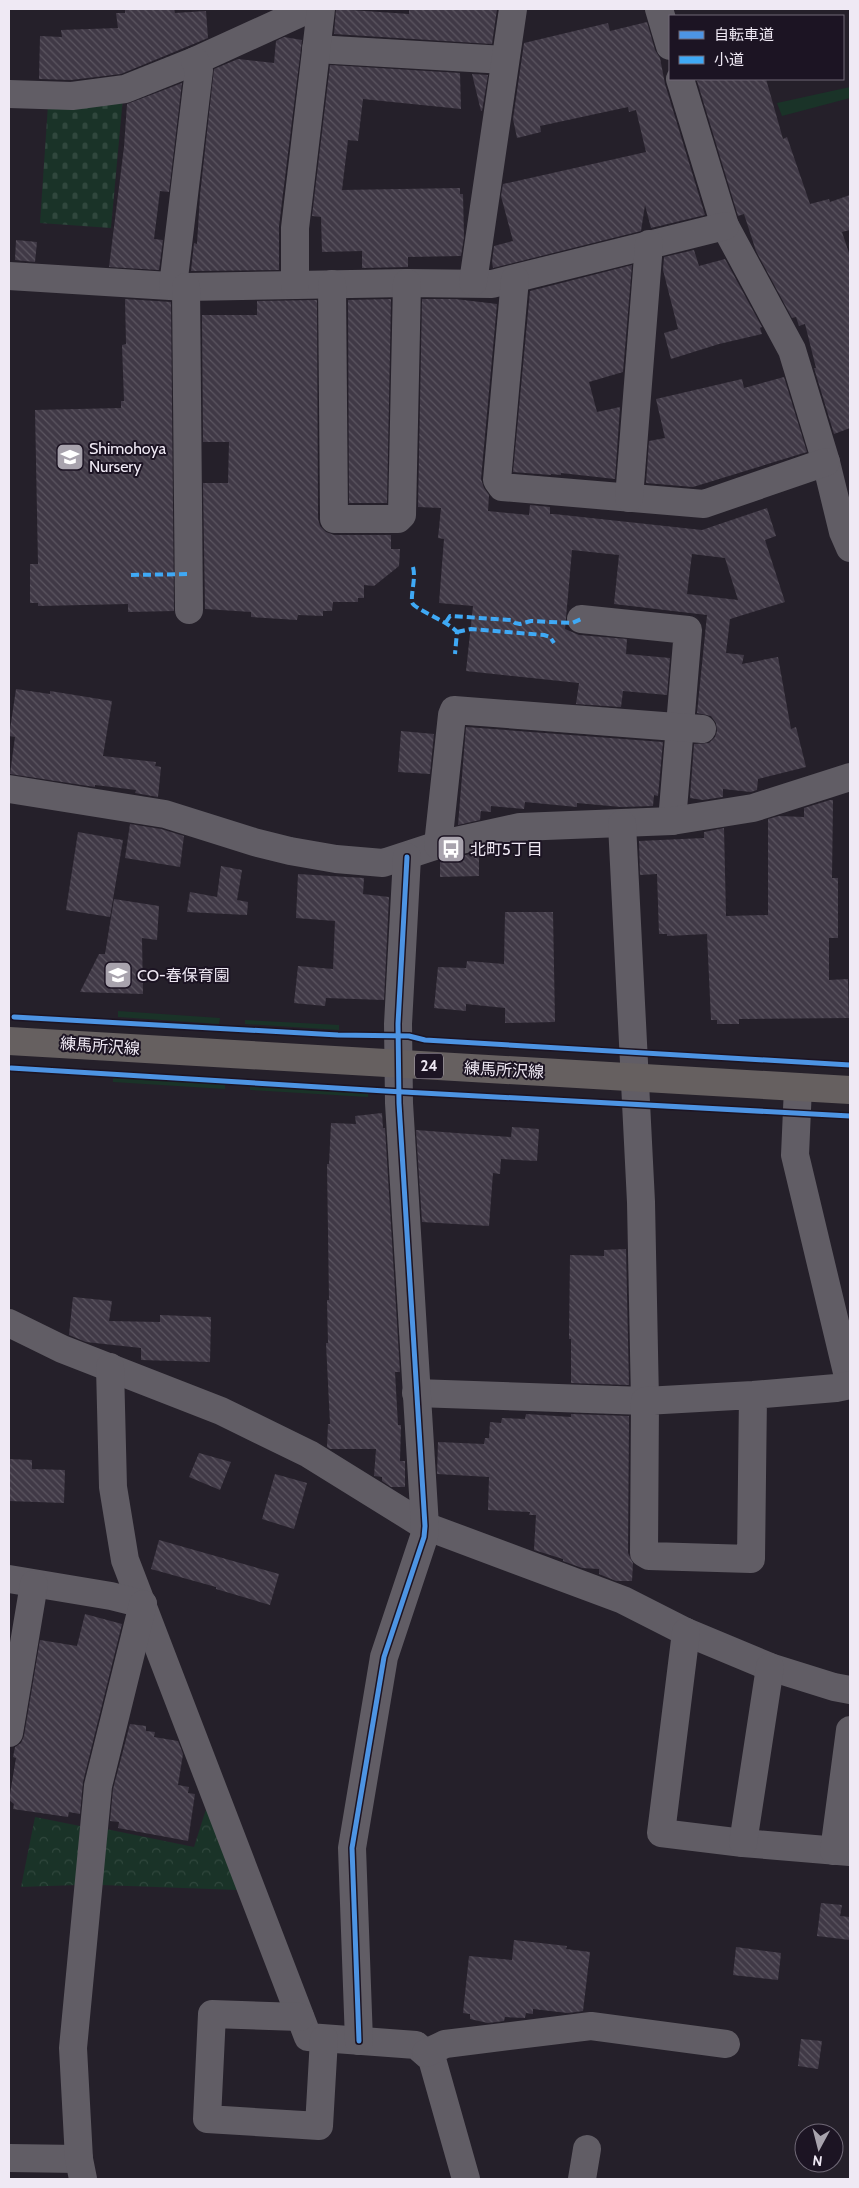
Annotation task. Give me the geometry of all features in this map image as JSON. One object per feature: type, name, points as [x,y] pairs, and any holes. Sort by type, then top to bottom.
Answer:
[{"type":"main road","name":"練馬所沢線","points":[[9,1041],[850,1090]]},
{"type":"street","points":[[9,94],[72,96],[125,89],[195,61],[309,9]]},
{"type":"street","points":[[295,285],[295,228],[320,9]]},
{"type":"street","points":[[473,282],[513,9]]},
{"type":"street","points":[[659,9],[669,43]]},
{"type":"street","points":[[316,49],[505,60]]},
{"type":"street","points":[[189,610],[180,287],[199,70],[195,61]]},
{"type":"street","points":[[680,80],[725,226],[792,350],[826,462],[843,532],[850,548]]},
{"type":"street","points":[[9,276],[180,287],[473,282],[492,284],[725,226]]},
{"type":"street","points":[[629,498],[649,244]]},
{"type":"street","points":[[515,279],[497,480],[502,487],[704,504],[826,462]]},
{"type":"street","points":[[332,284],[334,519],[398,519],[402,516],[407,283]]},
{"type":"street","points":[[581,619],[688,630],[691,729],[672,821]]},
{"type":"street","points":[[438,845],[454,710],[691,729]]},
{"type":"street","points":[[9,789],[165,814],[254,842],[336,859],[383,863],[438,845],[520,827],[672,821],[753,808],[850,777]]},
{"type":"street","points":[[622,824],[641,1202],[645,1401],[644,1554],[649,1556],[751,1559],[753,1395]]},
{"type":"street","points":[[359,2041],[352,1848],[384,1657],[424,1537],[425,1526],[398,1064],[407,856]]},
{"type":"street","points":[[416,1393],[645,1401],[753,1395],[836,1388],[850,1385],[796,1155],[798,1087]]},
{"type":"street","points":[[9,1324],[62,1349],[221,1411],[309,1454],[425,1526],[623,1600],[686,1632],[770,1667],[834,1687],[850,1690]]},
{"type":"street","points":[[110,1367],[113,1487],[125,1560],[308,2037],[416,2045],[426,2053],[432,2059],[466,2179]]},
{"type":"street","points":[[9,1732],[21,1582],[111,1596],[143,1604]]},
{"type":"street","points":[[9,2158],[81,2169],[73,2048],[76,1998],[89,1894],[94,1813],[98,1786],[143,1604]]},
{"type":"street","points":[[686,1632],[661,1833],[743,1843],[842,1851],[850,1730]]},
{"type":"street","points":[[743,1843],[770,1667]]},
{"type":"street","points":[[300,2017],[212,2014],[207,2119],[319,2126],[324,2039]]},
{"type":"street","points":[[426,2053],[445,2044],[591,2026],[726,2044]]},
{"type":"street","points":[[582,2179],[587,2149]]},
{"type":"green space","points":[[850,87],[850,98],[782,116],[777,103]]},
{"type":"green space","points":[[123,97],[111,228],[40,223],[48,105]]},
{"type":"green space","points":[[118,1011],[220,1018],[219,1024],[118,1017]]},
{"type":"green space","points":[[245,1020],[339,1025],[339,1030],[245,1024]]},
{"type":"green space","points":[[113,1077],[225,1083],[225,1089],[113,1082]]},
{"type":"green space","points":[[250,1085],[368,1093],[368,1097],[250,1090]]},
{"type":"green space","points":[[208,1803],[238,1890],[101,1885],[106,1829],[194,1847]]},
{"type":"green space","points":[[35,1817],[80,1826],[77,1885],[21,1887]]},
{"type":"building","points":[[125,9],[174,9],[175,13],[206,11],[208,38],[121,74],[71,80],[39,79],[40,36],[62,37],[61,30],[118,28],[116,13],[125,13]]},
{"type":"building","points":[[336,9],[409,14],[409,9],[497,9],[492,44],[334,34]]},
{"type":"building","points":[[647,22],[655,50],[660,58],[665,84],[705,215],[651,228],[645,205],[641,231],[493,268],[494,246],[513,241],[501,196],[503,184],[646,152],[636,110],[629,112],[628,107],[540,126],[541,132],[517,138],[513,119],[524,43],[608,23],[610,31]]},
{"type":"building","points":[[284,37],[302,40],[279,226],[279,270],[191,271],[194,243],[197,244],[200,195],[214,69],[238,59],[274,63],[276,41]]},
{"type":"building","points":[[330,65],[460,73],[461,109],[363,99],[358,141],[348,140],[342,190],[460,188],[460,194],[463,194],[464,237],[461,256],[408,257],[408,267],[362,268],[362,251],[322,252],[321,217],[312,216]]},
{"type":"building","points":[[472,74],[488,75],[482,111],[481,111]]},
{"type":"building","points":[[766,80],[783,139],[787,137],[810,204],[829,199],[830,202],[850,195],[850,230],[842,232],[850,256],[850,428],[834,434],[814,368],[816,368],[805,324],[799,326],[796,317],[792,318],[756,251],[744,214],[738,216],[697,81]]},
{"type":"building","points":[[182,83],[169,192],[160,191],[154,239],[163,240],[159,270],[109,267],[124,147],[127,104]]},
{"type":"building","points":[[16,240],[37,242],[35,262],[15,260]]},
{"type":"building","points":[[694,250],[699,266],[725,259],[762,327],[760,328],[762,334],[719,344],[671,359],[664,333],[678,329],[663,270],[664,257]]},
{"type":"building","points":[[632,265],[623,372],[589,382],[597,412],[620,407],[615,479],[561,473],[561,475],[551,475],[513,472],[530,291]]},
{"type":"building","points":[[125,299],[171,302],[174,611],[128,612],[128,604],[38,606],[38,603],[30,603],[30,564],[38,564],[35,410],[121,408],[121,401],[124,401],[122,345],[126,344]]},
{"type":"building","points":[[391,299],[387,503],[349,503],[348,300]]},
{"type":"building","points":[[422,299],[455,299],[497,304],[481,479],[489,495],[488,511],[529,515],[530,505],[550,507],[550,514],[702,530],[767,508],[776,536],[765,540],[785,602],[730,619],[726,653],[744,655],[742,664],[778,657],[791,729],[796,727],[806,767],[758,779],[757,790],[751,792],[723,789],[723,797],[703,800],[690,798],[694,744],[709,743],[715,737],[717,731],[716,723],[711,716],[697,713],[707,615],[614,604],[619,555],[572,550],[565,629],[579,635],[627,639],[626,654],[670,658],[667,695],[623,691],[621,707],[576,704],[579,683],[466,671],[473,606],[439,603],[444,539],[438,538],[441,508],[418,507]],"holes":[[[692,554],[725,558],[738,600],[687,594]]]},
{"type":"building","points":[[317,300],[318,519],[320,526],[326,532],[334,535],[391,535],[391,549],[400,549],[399,566],[374,586],[364,585],[364,598],[358,598],[358,602],[333,602],[332,611],[323,611],[323,616],[298,615],[297,620],[251,617],[251,612],[205,609],[203,483],[228,483],[229,442],[203,442],[202,315],[257,315],[257,301]]},
{"type":"building","points":[[784,377],[807,452],[693,487],[646,483],[649,441],[665,438],[656,399],[742,379],[744,388]]},
{"type":"building","points":[[16,689],[50,694],[50,691],[112,701],[103,756],[156,762],[155,766],[161,767],[158,797],[135,793],[136,790],[95,785],[95,787],[10,774],[15,737],[9,736]]},
{"type":"building","points":[[466,727],[663,742],[658,796],[654,795],[653,806],[621,807],[577,803],[577,807],[525,802],[524,809],[491,806],[491,812],[481,811],[480,820],[458,825]]},
{"type":"building","points":[[401,731],[434,734],[430,774],[398,772]]},
{"type":"building","points":[[833,800],[832,878],[838,878],[838,938],[829,938],[829,980],[848,979],[849,1018],[739,1019],[739,1024],[717,1024],[717,1020],[711,1020],[707,934],[667,936],[667,934],[659,934],[657,874],[640,875],[639,841],[704,838],[704,832],[724,828],[726,916],[768,915],[768,819],[779,816],[804,817],[804,808]]},
{"type":"building","points":[[130,824],[161,829],[184,836],[180,867],[125,858]]},
{"type":"building","points":[[78,832],[123,840],[110,917],[66,910]]},
{"type":"building","points":[[479,852],[479,876],[440,877],[440,861]]},
{"type":"building","points":[[221,866],[242,870],[237,900],[248,902],[247,915],[187,912],[190,892],[217,897]]},
{"type":"building","points":[[298,874],[364,878],[363,894],[389,897],[384,1000],[326,998],[325,1006],[294,1003],[298,966],[333,969],[335,921],[296,918]]},
{"type":"building","points":[[114,899],[159,906],[157,940],[142,938],[143,994],[80,992],[99,954],[105,954]]},
{"type":"building","points":[[505,912],[553,912],[555,1022],[505,1023],[505,1008],[466,1004],[466,1011],[434,1008],[438,967],[466,968],[467,961],[504,964]]},
{"type":"building","points":[[382,1113],[383,1128],[385,1128],[400,1372],[395,1372],[398,1425],[401,1425],[400,1461],[405,1461],[405,1487],[391,1487],[382,1481],[382,1477],[374,1476],[376,1449],[330,1449],[327,1447],[328,1424],[330,1424],[326,1343],[328,1343],[327,1300],[329,1300],[327,1164],[329,1164],[331,1123],[356,1124],[355,1116]]},
{"type":"building","points":[[512,1127],[539,1129],[537,1161],[501,1159],[500,1174],[493,1173],[489,1226],[422,1222],[416,1130],[511,1137]]},
{"type":"building","points":[[626,1249],[629,1385],[571,1383],[571,1339],[569,1339],[570,1255],[604,1256],[604,1250]]},
{"type":"building","points":[[73,1297],[112,1301],[109,1321],[160,1322],[160,1315],[211,1317],[210,1362],[141,1360],[141,1348],[86,1342],[69,1335]]},
{"type":"building","points":[[526,1414],[571,1417],[571,1414],[629,1416],[628,1553],[633,1563],[632,1581],[616,1581],[599,1574],[599,1569],[582,1568],[563,1561],[563,1559],[534,1550],[536,1515],[529,1515],[530,1512],[488,1510],[489,1477],[437,1474],[438,1442],[484,1444],[485,1438],[489,1438],[490,1422],[501,1423],[502,1418],[525,1419]]},
{"type":"building","points":[[199,1453],[231,1462],[220,1490],[189,1477]]},
{"type":"building","points":[[9,1459],[32,1460],[32,1469],[65,1470],[64,1503],[9,1501]]},
{"type":"building","points":[[275,1474],[307,1483],[294,1529],[262,1519]]},
{"type":"building","points":[[159,1540],[279,1574],[270,1605],[216,1589],[216,1587],[151,1569]]},
{"type":"building","points":[[85,1614],[122,1624],[83,1782],[80,1814],[69,1812],[68,1817],[13,1809],[14,1804],[9,1800],[16,1758],[13,1757],[15,1747],[21,1743],[24,1736],[40,1640],[77,1646]]},
{"type":"building","points":[[130,1724],[146,1726],[146,1731],[155,1732],[154,1737],[178,1741],[183,1754],[178,1785],[189,1787],[188,1793],[195,1794],[188,1841],[118,1828],[119,1822],[110,1821],[113,1789]]},
{"type":"building","points":[[821,1903],[842,1905],[840,1916],[850,1917],[850,1940],[817,1936]]},
{"type":"building","points":[[514,1940],[567,1946],[566,1949],[590,1952],[583,2011],[568,2013],[533,2009],[533,2014],[526,2013],[525,2018],[505,2017],[504,2021],[488,2023],[470,2019],[470,2014],[463,2013],[469,1956],[512,1960]]},
{"type":"building","points":[[736,1947],[781,1953],[778,1980],[733,1975]]},
{"type":"building","points":[[801,2039],[822,2041],[818,2069],[798,2066]]},
{"type":"marked path","points":[[413,567],[412,602],[418,608],[457,632],[455,654]]},
{"type":"marked path","points":[[131,575],[189,574]]},
{"type":"marked path","points":[[446,622],[450,616],[511,620],[520,624],[531,621],[572,623],[581,619]]},
{"type":"marked path","points":[[457,632],[471,629],[544,635],[550,637],[554,643]]},
{"type":"cycle path","points":[[359,2041],[352,1848],[384,1657],[424,1537],[425,1526],[399,1103],[398,1024],[407,857]]},
{"type":"cycle path","points":[[14,1017],[338,1035],[409,1036],[425,1040],[850,1065]]},
{"type":"cycle path","points":[[11,1068],[385,1091],[850,1116]]},
{"type":"place","name":"Shimohoya Nursery","points":[[70,457]]},
{"type":"place","name":"北町5丁目","points":[[451,849]]},
{"type":"place","name":"CO-春保育園","points":[[118,975]]}]
